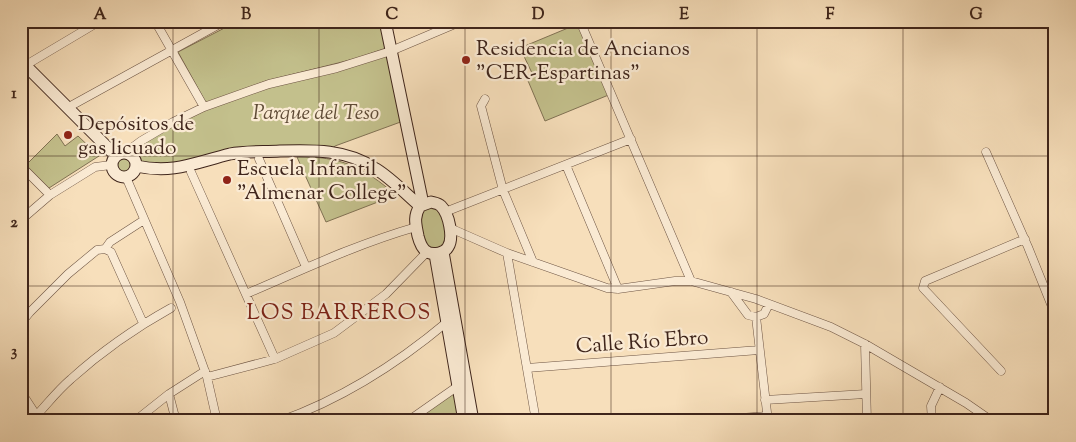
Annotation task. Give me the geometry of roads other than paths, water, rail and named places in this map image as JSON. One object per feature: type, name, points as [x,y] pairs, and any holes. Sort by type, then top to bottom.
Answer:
[{"type":"street","points":[[100,21],[23,63],[117,158],[116,175],[174,169],[233,154],[307,150],[328,152],[348,155],[376,169],[422,206]]},
{"type":"street","points":[[155,21],[204,107]]},
{"type":"street","points":[[67,108],[225,21]]},
{"type":"street","points":[[384,21],[394,49],[410,122],[422,206],[415,218],[416,227],[420,243],[435,253],[473,421]]},
{"type":"street","points":[[392,21],[394,49]]},
{"type":"street","points":[[21,220],[50,195],[95,167],[117,158],[141,140],[204,107],[269,84],[337,68],[394,49],[462,21]]},
{"type":"street","points":[[580,21],[691,281]]},
{"type":"street","points":[[485,99],[480,106],[503,190],[533,262]]},
{"type":"street","points":[[445,212],[631,139]]},
{"type":"street","points":[[986,152],[1055,314]]},
{"type":"street","points":[[117,158],[133,157],[132,172],[144,220],[180,302],[206,374],[217,421]]},
{"type":"street","points":[[132,172],[154,177],[173,176],[234,160],[328,158],[348,163],[372,175],[422,206],[438,204],[445,212],[450,228],[448,247],[435,253],[386,294],[334,332],[275,359],[206,374],[169,394],[135,421]]},
{"type":"street","points":[[259,159],[306,267]]},
{"type":"street","points":[[566,165],[618,289]]},
{"type":"street","points":[[21,166],[50,195]]},
{"type":"street","points":[[191,172],[275,359]]},
{"type":"street","points":[[104,249],[110,242],[144,220]]},
{"type":"street","points":[[246,294],[306,267],[386,236],[416,227]]},
{"type":"street","points":[[450,228],[507,253],[607,288],[618,289],[675,281],[691,281],[769,304],[831,327],[864,344],[940,387],[992,421]]},
{"type":"street","points":[[1001,371],[923,288],[925,281],[1025,240]]},
{"type":"street","points":[[21,323],[68,274],[97,250],[104,249],[111,252],[143,323]]},
{"type":"street","points":[[435,253],[464,421]]},
{"type":"street","points":[[507,253],[536,421]]},
{"type":"street","points":[[731,292],[748,316],[756,317],[764,314],[769,304]]},
{"type":"street","points":[[34,420],[69,380],[105,350],[143,323],[171,308]]},
{"type":"street","points":[[697,421],[768,418],[756,317]]},
{"type":"street","points":[[280,421],[307,412],[376,375],[408,353],[447,322]]},
{"type":"street","points":[[864,344],[867,421]]},
{"type":"street","name":"Calle Río Ebro","points":[[527,368],[759,350]]},
{"type":"street","points":[[408,421],[458,386]]},
{"type":"street","points":[[932,421],[931,406],[940,387]]},
{"type":"street","points":[[21,392],[34,420]]},
{"type":"street","points":[[169,394],[176,421]]},
{"type":"street","points":[[765,400],[866,394]]},
{"type":"street","points":[[21,404],[34,420]]},
{"type":"place","name":"Residencia de Ancianos \"CER-Espartinas\"","points":[[466,60]]},
{"type":"place","name":"Depósitos de gas licuado","points":[[68,135]]},
{"type":"place","name":"Escuela Infantil \"Almenar College\"","points":[[227,180]]},
{"type":"district","name":"LOS BARREROS","points":[[339,311]]},
{"type":"park label","name":"Parque del Teso","points":[[316,112]]}]
